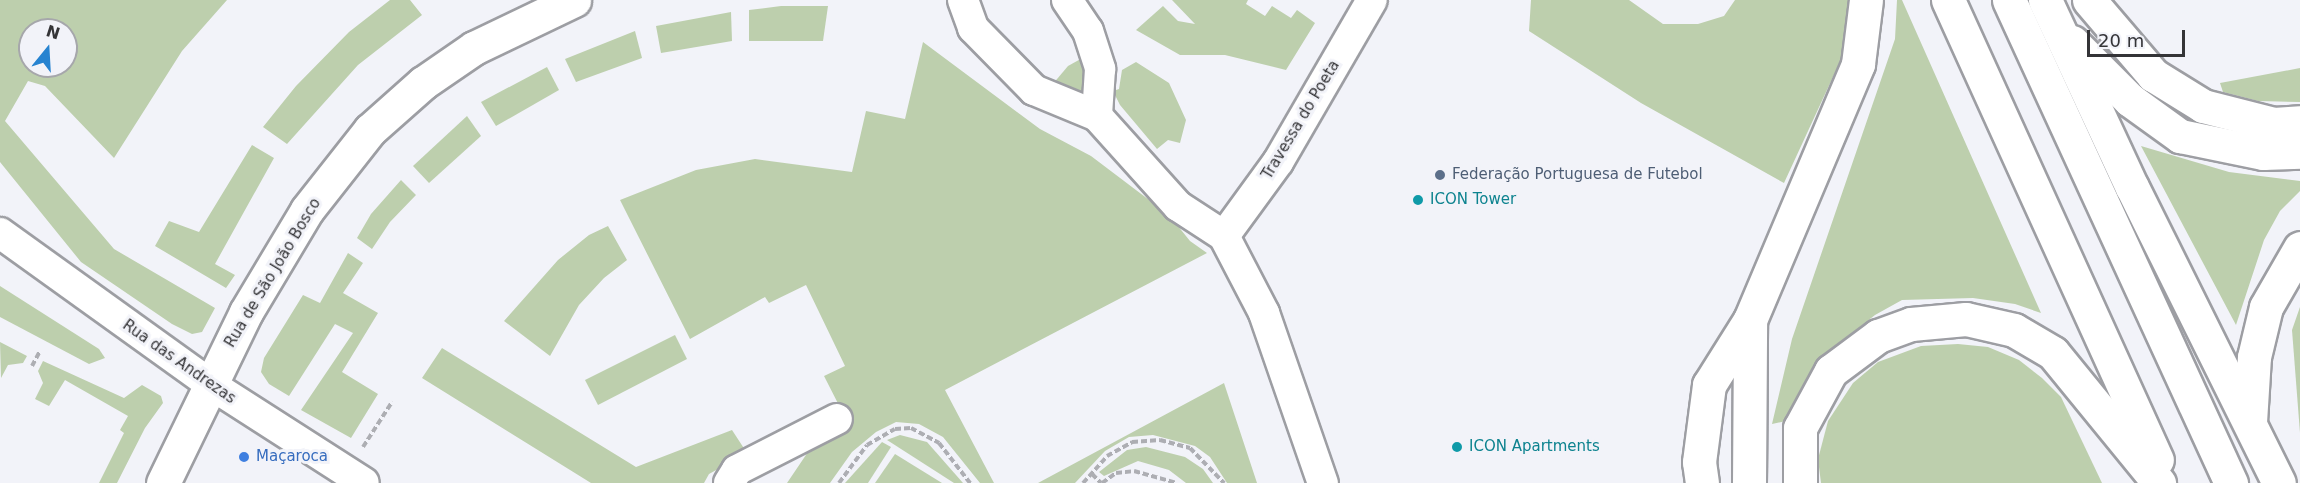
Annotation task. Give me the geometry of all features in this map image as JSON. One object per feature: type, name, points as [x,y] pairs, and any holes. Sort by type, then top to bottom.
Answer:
[{"type":"main road","name":"Rua de São João Bosco","points":[[163,483],[213,386],[237,330],[307,210],[370,130],[423,83],[474,48],[574,0]]},
{"type":"main road","points":[[1702,483],[1700,442],[1709,385],[1750,320],[1858,64],[1866,0]]},
{"type":"main road","points":[[1948,0],[2167,483]]},
{"type":"main road","points":[[2009,0],[2231,483]]},
{"type":"main road","points":[[2089,0],[2153,75],[2203,106],[2274,124],[2300,122]]},
{"type":"main road","points":[[2051,14],[2130,100],[2180,136],[2263,153],[2300,152]]},
{"type":"main road","points":[[2051,14],[2279,483]]},
{"type":"main road","points":[[2250,424],[2254,357],[2266,307],[2300,248]]},
{"type":"main road","points":[[1800,483],[1800,428],[1831,371],[1878,336],[1900,328],[1966,319],[2014,330],[2053,353],[2159,483]]},
{"type":"main road","points":[[1749,483],[1750,320]]},
{"type":"street","points":[[963,0],[973,28],[1034,90],[1096,116],[1178,206],[1224,236],[1264,313],[1323,483]]},
{"type":"street","points":[[1067,0],[1088,31],[1100,69],[1096,116]]},
{"type":"street","name":"Travessa do Poeta","points":[[1224,236],[1278,162],[1372,0]]},
{"type":"street","name":"Rua das Andrezas","points":[[0,232],[213,386],[355,477]]},
{"type":"street","points":[[729,483],[737,470],[837,419]]},
{"type":"path","points":[[32,366],[40,351]]},
{"type":"path","points":[[355,477],[392,402]]},
{"type":"path","points":[[839,483],[867,445],[895,429],[911,428],[939,443],[970,483]]},
{"type":"path","points":[[1083,483],[1107,456],[1132,442],[1160,440],[1190,448],[1224,483]]},
{"type":"path","points":[[1092,474],[1102,483],[1116,473],[1134,471],[1178,483]]},
{"type":"green space","points":[[0,0],[227,0],[182,51],[114,158],[45,86],[28,81],[5,121],[114,249],[215,308],[202,332],[192,334],[172,324],[81,262],[0,162]]},
{"type":"green space","points":[[390,0],[410,0],[422,15],[358,65],[287,144],[263,127],[296,86],[349,32]]},
{"type":"green space","points":[[1172,0],[1248,0],[1246,4],[1265,16],[1272,6],[1291,18],[1297,10],[1315,23],[1286,70],[1225,55],[1180,55],[1136,30],[1163,6],[1178,21],[1195,24]]},
{"type":"green space","points":[[1531,0],[1629,0],[1663,24],[1698,24],[1724,16],[1735,0],[1849,0],[1844,53],[1784,183],[1641,103],[1529,31]]},
{"type":"green space","points":[[1897,0],[1902,0],[2041,313],[2015,304],[1973,298],[1902,300],[1875,315],[1830,351],[1807,380],[1786,421],[1772,424],[1792,339],[1895,39]]},
{"type":"green space","points":[[781,6],[828,6],[823,41],[749,41],[749,10]]},
{"type":"green space","points":[[731,12],[732,41],[661,53],[656,26]]},
{"type":"green space","points":[[635,31],[642,58],[576,82],[565,59]]},
{"type":"green space","points":[[923,42],[1040,129],[1091,156],[1169,215],[1190,241],[1207,253],[945,390],[994,483],[980,483],[943,437],[919,424],[896,422],[876,432],[852,452],[830,483],[787,483],[810,449],[850,427],[824,376],[845,366],[806,285],[769,303],[765,297],[690,339],[620,200],[696,170],[755,159],[852,172],[866,111],[905,119]]},
{"type":"green space","points":[[1086,56],[1088,81],[1080,95],[1052,85],[1068,66]]},
{"type":"green space","points":[[1136,62],[1169,83],[1186,120],[1180,143],[1168,140],[1157,149],[1120,105],[1113,91],[1119,89],[1122,70]]},
{"type":"green space","points":[[547,67],[559,90],[496,126],[481,102]]},
{"type":"green space","points":[[2300,68],[2300,102],[2258,101],[2223,92],[2220,83]]},
{"type":"green space","points":[[467,116],[481,136],[429,183],[413,166]]},
{"type":"green space","points":[[252,145],[274,158],[215,264],[235,275],[226,288],[155,246],[169,221],[199,232]]},
{"type":"green space","points":[[2141,146],[2229,172],[2300,181],[2300,191],[2280,211],[2264,240],[2236,325]]},
{"type":"green space","points":[[401,180],[416,195],[390,222],[372,249],[357,238],[371,214]]},
{"type":"green space","points":[[608,226],[627,260],[604,278],[579,305],[550,356],[504,321],[558,260],[589,235]]},
{"type":"green space","points":[[348,253],[363,263],[343,293],[378,313],[342,372],[378,394],[351,438],[301,410],[353,333],[335,324],[289,396],[269,384],[261,372],[264,358],[303,295],[320,303]]},
{"type":"green space","points":[[0,286],[99,349],[105,358],[89,364],[0,317]]},
{"type":"green space","points":[[2300,307],[2300,433],[2292,330]]},
{"type":"green space","points":[[675,335],[687,359],[598,405],[585,380]]},
{"type":"green space","points":[[0,342],[27,356],[23,363],[8,365],[1,378]]},
{"type":"green space","points":[[1958,344],[1988,347],[2019,360],[2042,378],[2061,397],[2102,483],[1821,483],[1818,459],[1828,421],[1853,383],[1878,362],[1921,346]]},
{"type":"green space","points":[[442,348],[636,467],[732,430],[747,453],[709,474],[704,483],[591,483],[422,378]]},
{"type":"green space","points":[[43,361],[124,398],[142,385],[161,396],[163,403],[145,428],[117,483],[99,483],[124,433],[120,430],[128,416],[65,380],[49,406],[35,399],[43,383],[38,371]]},
{"type":"green space","points":[[1224,383],[1257,483],[1227,483],[1210,457],[1195,446],[1153,435],[1129,437],[1105,451],[1075,483],[1038,483]]},
{"type":"green space","points":[[900,435],[927,442],[963,483],[954,483],[887,440]]},
{"type":"green space","points":[[882,442],[891,447],[868,483],[845,483]]},
{"type":"green space","points":[[1146,447],[1185,457],[1203,469],[1213,483],[1186,483],[1169,470],[1138,461],[1104,476],[1099,472],[1127,450]]},
{"type":"green space","points":[[895,454],[942,483],[875,483]]},
{"type":"place","name":"Federação Portuguesa de Futebol","points":[[1440,175]]},
{"type":"place","name":"ICON Tower","points":[[1418,200]]},
{"type":"place","name":"ICON Apartments","points":[[1457,447]]},
{"type":"place","name":"Maçaroca","points":[[244,457]]}]
